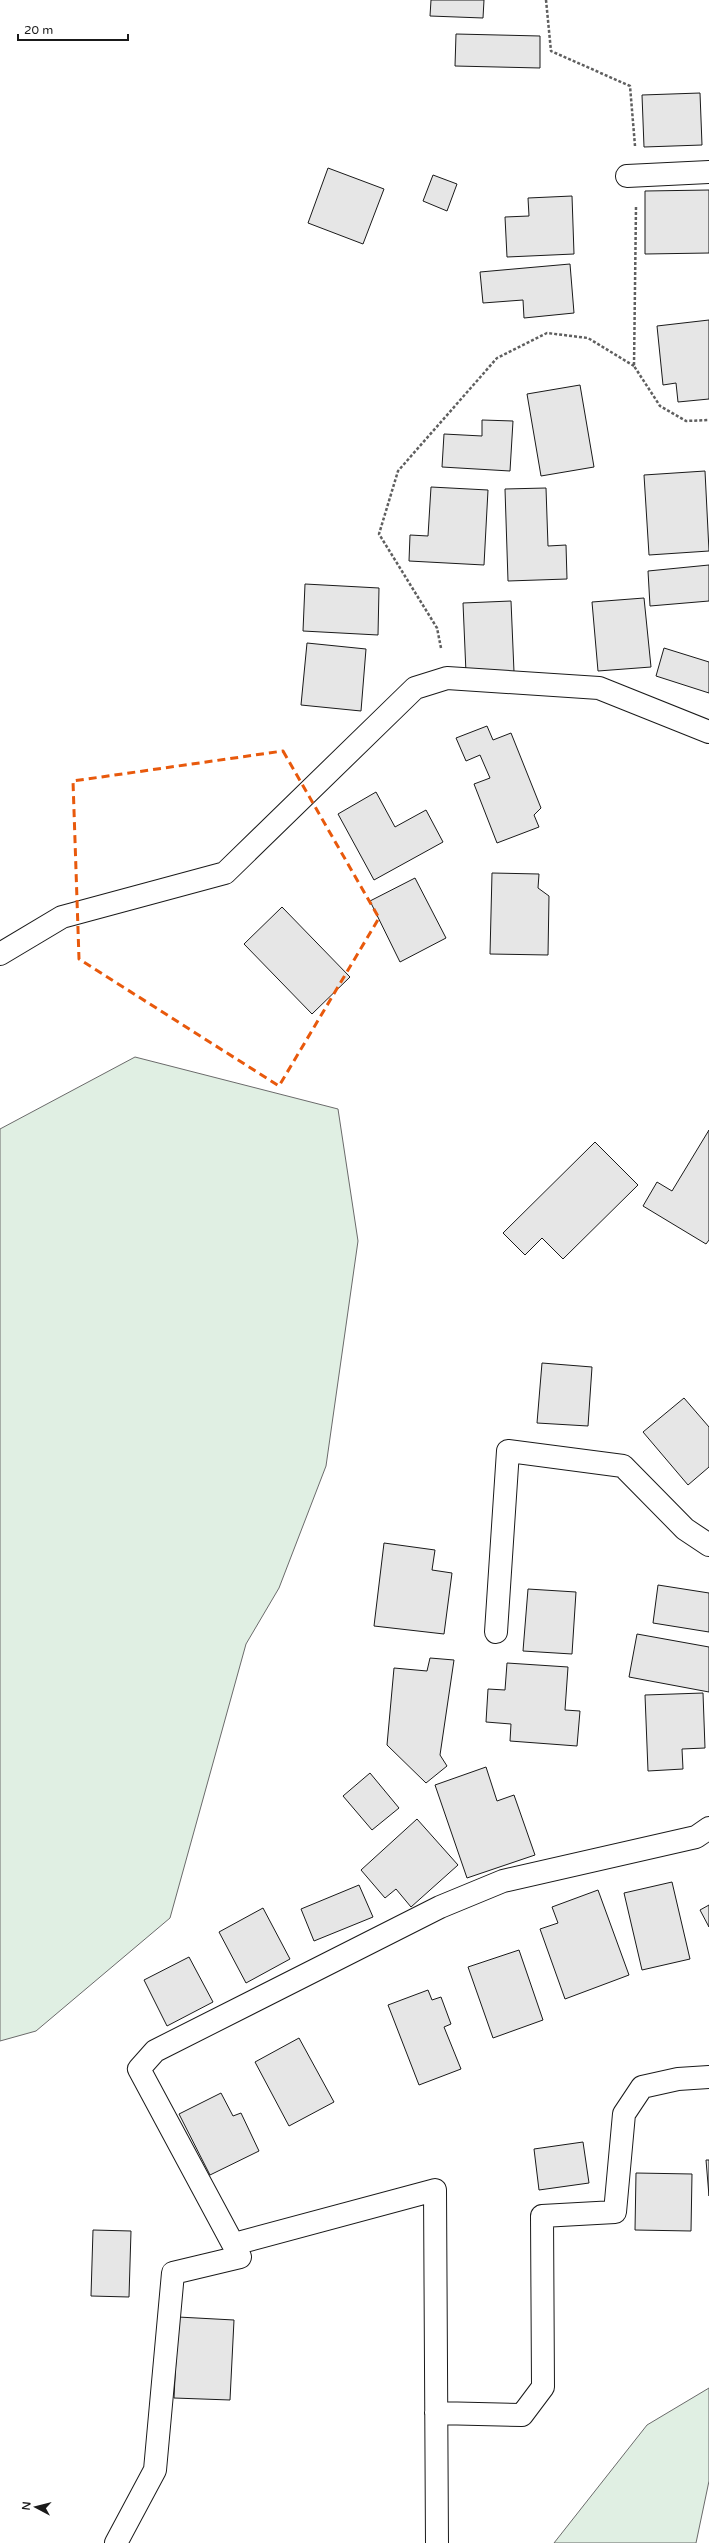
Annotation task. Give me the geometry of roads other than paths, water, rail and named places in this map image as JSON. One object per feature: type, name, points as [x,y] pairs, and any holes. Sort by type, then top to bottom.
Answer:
[{"type":"street","points":[[632,175],[709,172]]},
{"type":"street","points":[[0,954],[62,917],[225,872],[415,688],[447,678],[599,688],[709,732]]},
{"type":"street","points":[[496,1632],[508,1451],[624,1466],[685,1530],[709,1545]]},
{"type":"street","points":[[116,2543],[155,2470],[173,2273],[240,2257],[140,2069],[155,2051],[440,1907],[503,1881],[696,1837],[709,1828]]},
{"type":"street","points":[[436,2413],[522,2415],[543,2387],[542,2216],[615,2212],[624,2114],[642,2087],[678,2079],[709,2077]]},
{"type":"street","points":[[234,2244],[435,2190],[437,2543]]}]
